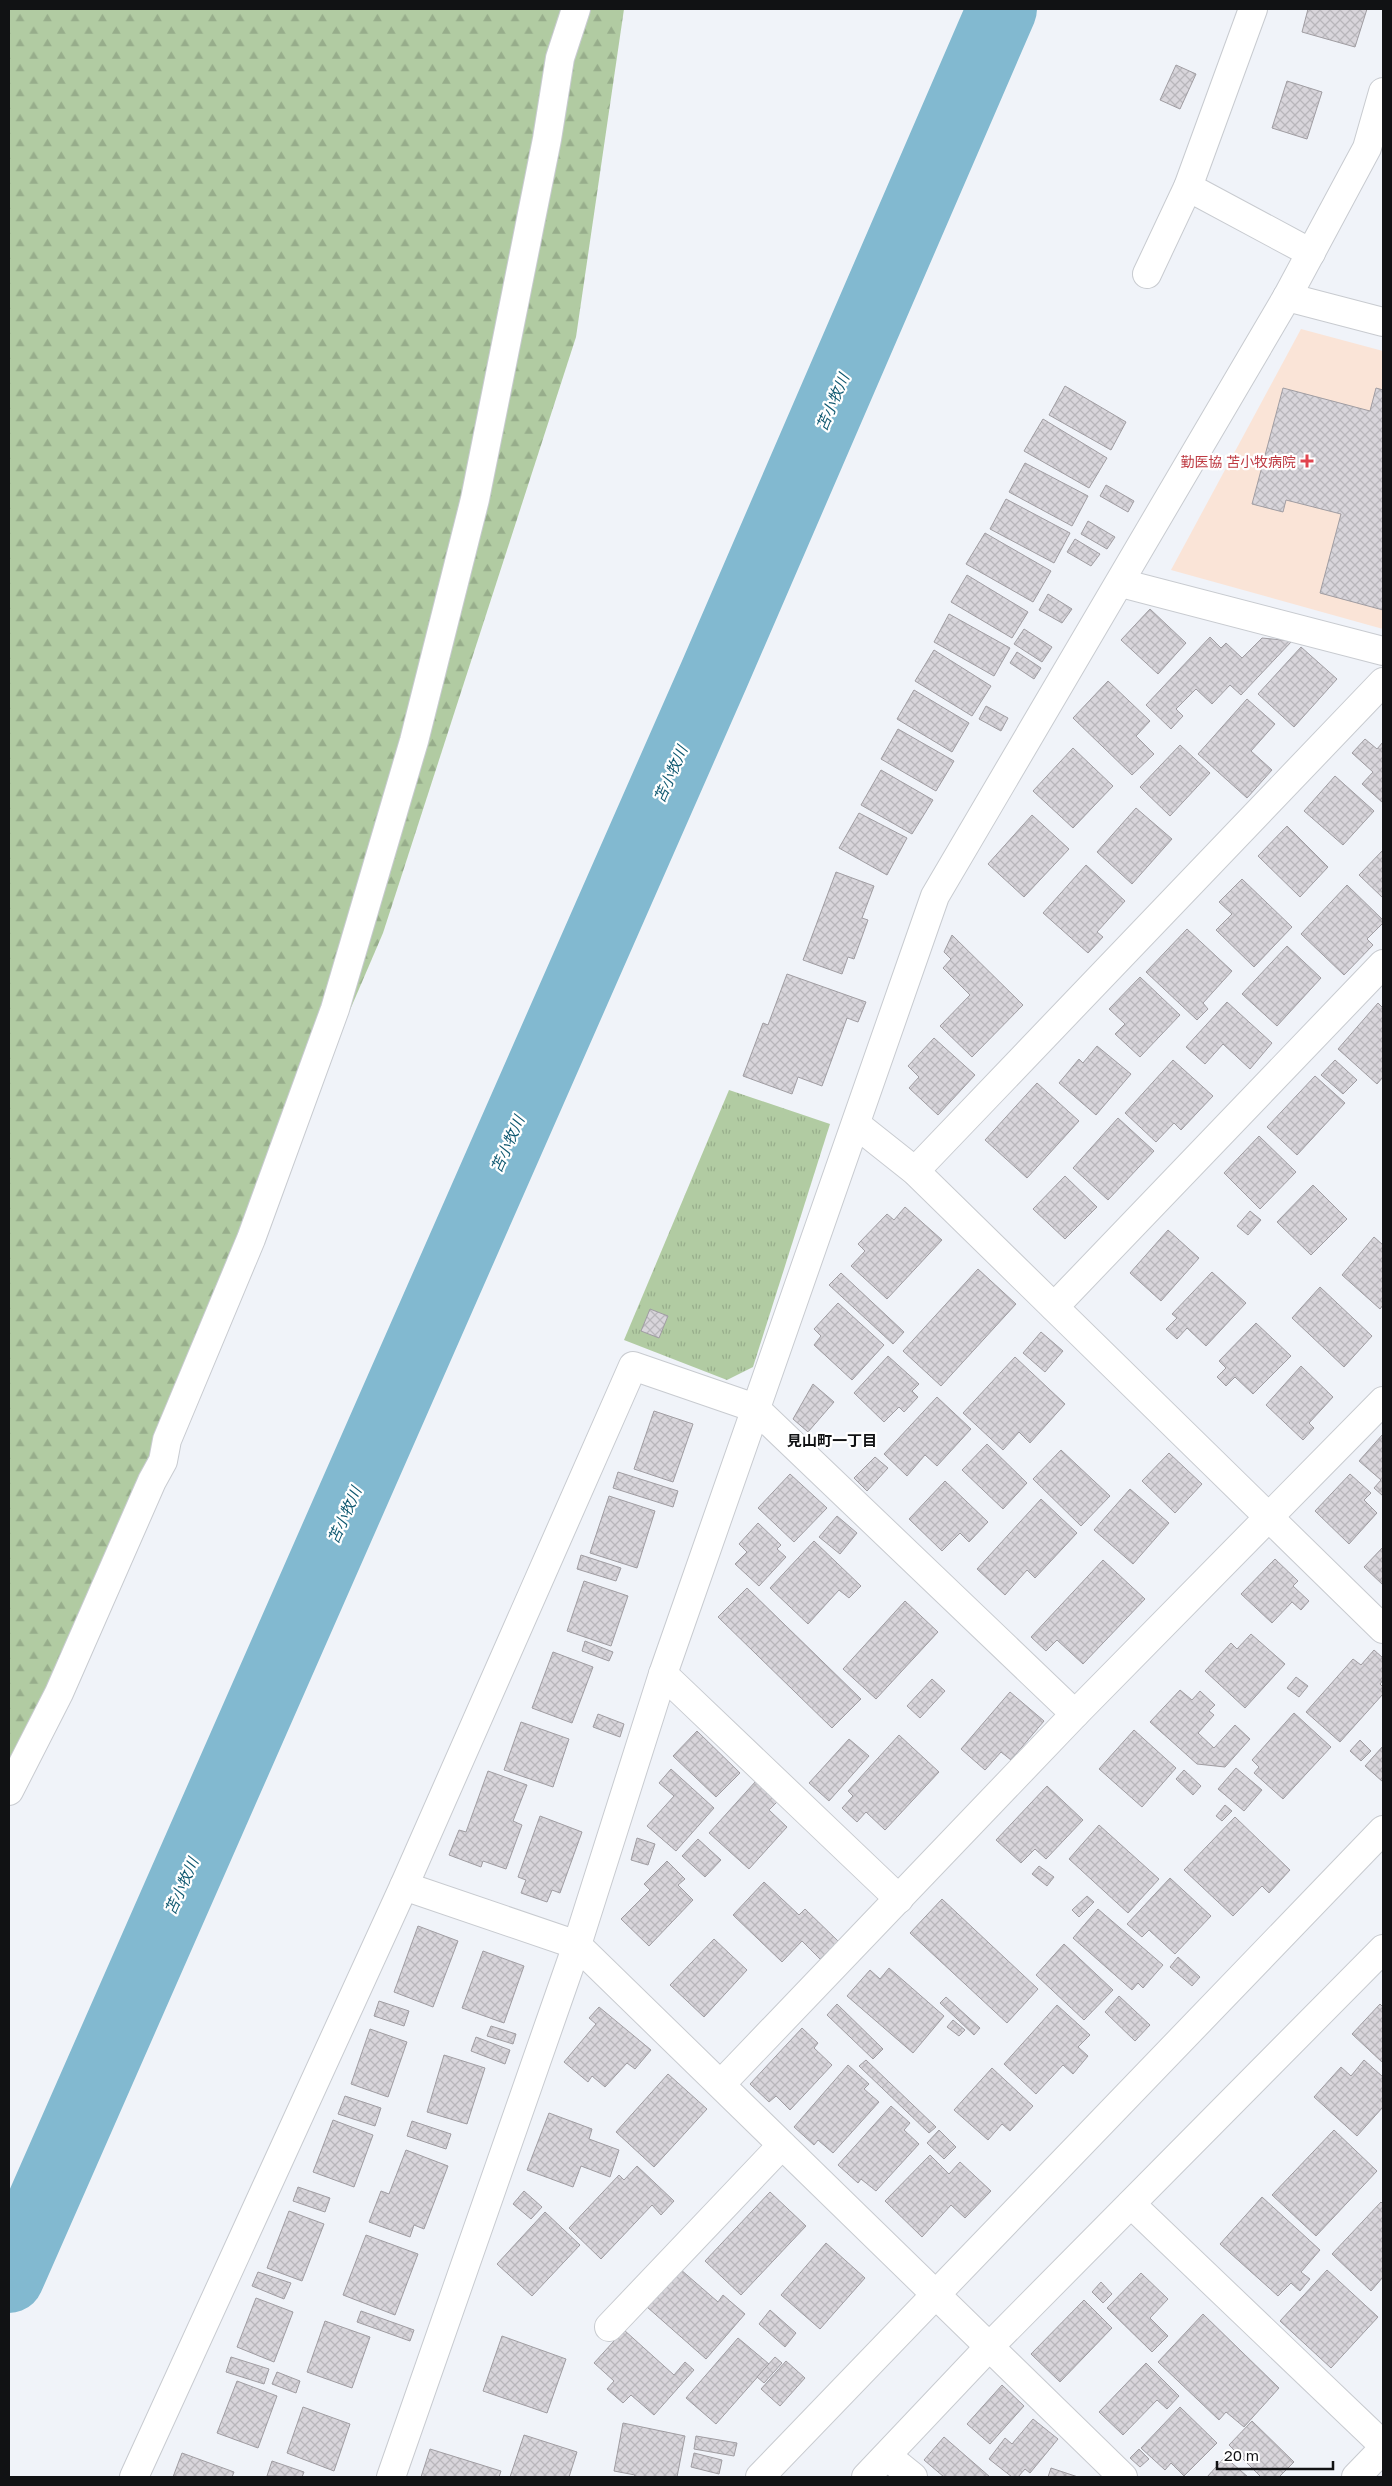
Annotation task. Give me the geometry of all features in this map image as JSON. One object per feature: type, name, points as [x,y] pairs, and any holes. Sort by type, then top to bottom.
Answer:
[{"type":"street","points":[[9,1791],[59,1693],[152,1480],[163,1461],[168,1440],[251,1239],[335,1009],[414,740],[475,499],[547,139],[560,58],[576,9]]},
{"type":"street","points":[[1147,274],[1188,187],[1253,9]]},
{"type":"street","points":[[391,2477],[577,1945],[663,1674],[755,1408],[857,1125],[935,896],[1121,582],[1311,253],[1375,150],[1383,92]]},
{"type":"street","points":[[1188,187],[1311,253]]},
{"type":"street","points":[[1287,297],[1383,322]]},
{"type":"street","points":[[1121,582],[1383,651]]},
{"type":"street","points":[[915,1171],[1383,682]]},
{"type":"street","points":[[1054,1307],[1383,964]]},
{"type":"street","points":[[857,1125],[915,1171],[1383,1629]]},
{"type":"street","points":[[134,2477],[404,1886],[633,1366],[755,1408],[1075,1714]]},
{"type":"street","points":[[721,2084],[1075,1714],[1383,1401]]},
{"type":"street","points":[[663,1674],[898,1899]]},
{"type":"street","points":[[760,2477],[1383,1830]]},
{"type":"street","points":[[404,1886],[577,1945],[1123,2477]]},
{"type":"street","points":[[866,2477],[1131,2204],[1383,1949]]},
{"type":"street","points":[[609,2327],[782,2145]]},
{"type":"street","points":[[1131,2204],[1383,2447],[1356,2477]]},
{"type":"street","points":[[887,2456],[913,2477]]},
{"type":"shaded area","name":"勤医協 苫小牧病院","points":[[1301,329],[1383,351],[1383,629],[1171,570]]},
{"type":"green space","points":[[9,9],[624,9],[576,337],[383,933],[9,1805]]},
{"type":"green space","points":[[729,1090],[830,1124],[753,1367],[727,1380],[624,1340]]},
{"type":"building","points":[[1308,9],[1367,9],[1355,47],[1302,32]]},
{"type":"building","points":[[1176,65],[1196,74],[1180,109],[1160,100]]},
{"type":"building","points":[[1287,81],[1322,92],[1307,139],[1272,128]]},
{"type":"building","points":[[1065,386],[1126,422],[1111,450],[1049,415]]},
{"type":"building","points":[[1283,388],[1370,411],[1376,388],[1383,390],[1383,610],[1320,593],[1341,514],[1286,500],[1283,512],[1252,504]]},
{"type":"building","points":[[1043,419],[1107,458],[1089,488],[1024,451]]},
{"type":"building","points":[[1025,463],[1088,496],[1072,526],[1009,492]]},
{"type":"building","points":[[1106,485],[1134,501],[1128,512],[1100,496]]},
{"type":"building","points":[[1006,499],[1070,533],[1054,563],[990,529]]},
{"type":"building","points":[[1088,521],[1115,537],[1107,549],[1081,534]]},
{"type":"building","points":[[985,533],[1051,571],[1033,602],[966,564]]},
{"type":"building","points":[[1075,539],[1100,554],[1091,566],[1067,552]]},
{"type":"building","points":[[967,575],[1028,612],[1012,638],[951,602]]},
{"type":"building","points":[[1048,594],[1072,609],[1062,623],[1039,610]]},
{"type":"building","points":[[1150,609],[1186,643],[1158,674],[1121,640]]},
{"type":"building","points":[[949,614],[1010,648],[994,676],[934,642]]},
{"type":"building","points":[[1024,629],[1052,647],[1042,662],[1014,644]]},
{"type":"building","points":[[1210,637],[1221,648],[1226,643],[1242,658],[1262,638],[1292,641],[1241,695],[1230,685],[1212,704],[1196,689],[1176,709],[1183,716],[1171,729],[1146,705]]},
{"type":"building","points":[[1301,647],[1337,679],[1294,727],[1258,694]]},
{"type":"building","points":[[934,650],[991,686],[972,716],[915,681]]},
{"type":"building","points":[[1017,652],[1041,668],[1034,679],[1010,663]]},
{"type":"building","points":[[1108,681],[1150,721],[1136,736],[1154,754],[1132,775],[1073,718]]},
{"type":"building","points":[[914,690],[969,723],[952,752],[897,719]]},
{"type":"building","points":[[1247,699],[1275,724],[1251,751],[1272,770],[1247,798],[1198,754]]},
{"type":"building","points":[[986,706],[1008,718],[1001,731],[979,719]]},
{"type":"building","points":[[898,729],[954,761],[936,791],[881,759]]},
{"type":"building","points":[[1365,739],[1377,749],[1383,742],[1383,803],[1362,784],[1373,772],[1352,753]]},
{"type":"building","points":[[1180,745],[1210,773],[1170,816],[1140,787]]},
{"type":"building","points":[[1073,748],[1113,786],[1073,828],[1033,791]]},
{"type":"building","points":[[881,770],[933,800],[912,834],[861,805]]},
{"type":"building","points":[[1335,776],[1374,811],[1343,845],[1304,811]]},
{"type":"building","points":[[1136,808],[1172,839],[1132,884],[1097,852]]},
{"type":"building","points":[[859,813],[907,838],[887,875],[839,848]]},
{"type":"building","points":[[1032,815],[1069,849],[1024,897],[988,864]]},
{"type":"building","points":[[1287,826],[1328,867],[1300,897],[1258,856]]},
{"type":"building","points":[[1383,850],[1383,898],[1359,875]]},
{"type":"building","points":[[1086,865],[1125,901],[1097,932],[1103,937],[1088,953],[1043,913]]},
{"type":"building","points":[[836,872],[874,886],[862,918],[868,920],[854,959],[848,957],[842,974],[803,960]]},
{"type":"building","points":[[1242,879],[1292,927],[1254,967],[1216,930],[1232,914],[1219,902]]},
{"type":"building","points":[[1347,885],[1383,920],[1383,923],[1367,939],[1373,945],[1344,975],[1301,934]]},
{"type":"building","points":[[1187,929],[1232,971],[1203,1003],[1208,1009],[1197,1020],[1146,972]]},
{"type":"building","points":[[952,935],[1023,1005],[972,1057],[940,1026],[970,995],[943,968],[951,959],[944,952]]},
{"type":"building","points":[[1287,946],[1321,978],[1277,1026],[1242,994]]},
{"type":"building","points":[[787,974],[866,1002],[858,1022],[847,1018],[822,1086],[798,1077],[792,1094],[743,1076],[763,1023],[768,1025]]},
{"type":"building","points":[[1140,977],[1180,1015],[1140,1057],[1115,1034],[1125,1024],[1109,1009]]},
{"type":"building","points":[[1227,1002],[1272,1043],[1250,1069],[1223,1044],[1205,1064],[1186,1047]]},
{"type":"building","points":[[1378,1003],[1383,1008],[1383,1077],[1377,1084],[1338,1049]]},
{"type":"building","points":[[934,1038],[975,1075],[938,1115],[909,1088],[919,1077],[908,1066]]},
{"type":"building","points":[[1097,1046],[1131,1074],[1096,1115],[1059,1083],[1079,1059],[1083,1063]]},
{"type":"building","points":[[1173,1060],[1213,1096],[1181,1130],[1174,1123],[1156,1142],[1125,1113]]},
{"type":"building","points":[[1335,1060],[1357,1080],[1343,1094],[1321,1075]]},
{"type":"building","points":[[1315,1076],[1345,1103],[1297,1155],[1267,1127]]},
{"type":"building","points":[[1037,1083],[1079,1121],[1027,1178],[985,1140]]},
{"type":"building","points":[[1118,1118],[1154,1151],[1108,1200],[1073,1168]]},
{"type":"building","points":[[1259,1136],[1296,1172],[1260,1209],[1224,1173]]},
{"type":"building","points":[[1065,1176],[1097,1207],[1065,1239],[1033,1209]]},
{"type":"building","points":[[1313,1185],[1347,1219],[1311,1255],[1277,1222]]},
{"type":"building","points":[[905,1207],[942,1240],[887,1299],[851,1266],[865,1251],[858,1244],[887,1214],[894,1220]]},
{"type":"building","points":[[1250,1211],[1261,1220],[1248,1235],[1237,1226]]},
{"type":"building","points":[[1168,1230],[1199,1258],[1161,1301],[1130,1273]]},
{"type":"building","points":[[1374,1237],[1383,1245],[1383,1305],[1380,1309],[1342,1275]]},
{"type":"building","points":[[978,1269],[1016,1304],[941,1386],[903,1351]]},
{"type":"building","points":[[1212,1272],[1246,1303],[1206,1346],[1187,1328],[1177,1339],[1166,1329],[1177,1318],[1172,1314]]},
{"type":"building","points":[[841,1273],[904,1332],[893,1344],[829,1285]]},
{"type":"building","points":[[1320,1287],[1372,1336],[1344,1367],[1292,1318]]},
{"type":"building","points":[[838,1303],[884,1345],[852,1380],[814,1345],[821,1336],[814,1329]]},
{"type":"building","points":[[650,1309],[668,1316],[659,1338],[641,1331]]},
{"type":"building","points":[[1256,1323],[1291,1356],[1253,1394],[1235,1377],[1226,1386],[1217,1377],[1226,1368],[1219,1361]]},
{"type":"building","points":[[1041,1332],[1063,1351],[1045,1372],[1023,1353]]},
{"type":"building","points":[[888,1356],[919,1384],[912,1391],[918,1397],[904,1412],[899,1407],[884,1422],[854,1393]]},
{"type":"building","points":[[1015,1357],[1065,1404],[1030,1443],[1019,1432],[1003,1450],[963,1413]]},
{"type":"building","points":[[1301,1366],[1333,1397],[1309,1423],[1314,1428],[1303,1440],[1266,1405]]},
{"type":"building","points":[[813,1384],[834,1402],[808,1432],[793,1419]]},
{"type":"building","points":[[937,1397],[971,1429],[937,1466],[925,1455],[907,1476],[884,1454]]},
{"type":"building","points":[[654,1411],[693,1424],[673,1482],[634,1469]]},
{"type":"building","points":[[1383,1434],[1383,1496],[1374,1488],[1381,1480],[1359,1461]]},
{"type":"building","points":[[987,1444],[1027,1483],[1003,1509],[962,1470]]},
{"type":"building","points":[[1061,1450],[1110,1496],[1081,1526],[1033,1479]]},
{"type":"building","points":[[1169,1453],[1202,1484],[1175,1513],[1142,1481]]},
{"type":"building","points":[[875,1457],[888,1468],[867,1491],[854,1478]]},
{"type":"building","points":[[618,1472],[678,1491],[673,1507],[613,1488]]},
{"type":"building","points":[[790,1474],[827,1508],[794,1542],[758,1508]]},
{"type":"building","points":[[1350,1474],[1371,1493],[1364,1500],[1377,1513],[1349,1544],[1315,1511]]},
{"type":"building","points":[[945,1481],[988,1522],[969,1542],[960,1533],[942,1551],[909,1519]]},
{"type":"building","points":[[1130,1489],[1169,1523],[1133,1564],[1094,1530]]},
{"type":"building","points":[[609,1496],[655,1511],[637,1568],[590,1553]]},
{"type":"building","points":[[1041,1499],[1077,1533],[1035,1578],[1027,1570],[1005,1595],[977,1569]]},
{"type":"building","points":[[837,1516],[857,1533],[840,1554],[819,1537]]},
{"type":"building","points":[[758,1523],[781,1545],[777,1549],[786,1557],[759,1586],[735,1564],[747,1552],[739,1544]]},
{"type":"building","points":[[814,1541],[861,1586],[849,1598],[839,1590],[808,1624],[770,1588]]},
{"type":"building","points":[[1383,1547],[1383,1585],[1364,1567]]},
{"type":"building","points":[[581,1555],[621,1568],[616,1581],[577,1569]]},
{"type":"building","points":[[1275,1559],[1298,1581],[1293,1586],[1309,1601],[1301,1610],[1292,1602],[1272,1623],[1241,1594]]},
{"type":"building","points":[[1103,1560],[1145,1599],[1083,1664],[1057,1640],[1046,1651],[1031,1637]]},
{"type":"building","points":[[584,1581],[628,1596],[611,1646],[567,1631]]},
{"type":"building","points":[[747,1588],[861,1699],[832,1728],[718,1617]]},
{"type":"building","points":[[905,1601],[938,1632],[876,1699],[843,1669]]},
{"type":"building","points":[[1251,1634],[1285,1664],[1245,1708],[1205,1671],[1231,1643],[1237,1649]]},
{"type":"building","points":[[585,1641],[613,1652],[609,1661],[582,1651]]},
{"type":"building","points":[[1374,1650],[1383,1658],[1383,1680],[1380,1684],[1383,1687],[1383,1694],[1340,1742],[1306,1712],[1353,1659],[1361,1665]]},
{"type":"building","points":[[553,1652],[593,1667],[572,1723],[532,1708]]},
{"type":"building","points":[[1296,1677],[1308,1686],[1299,1697],[1287,1688]]},
{"type":"building","points":[[932,1679],[945,1691],[920,1718],[907,1706]]},
{"type":"building","points":[[1180,1690],[1192,1700],[1200,1691],[1215,1705],[1209,1711],[1214,1715],[1198,1733],[1214,1748],[1235,1725],[1250,1739],[1225,1767],[1197,1764],[1150,1722]]},
{"type":"building","points":[[1010,1692],[1044,1721],[1011,1760],[1001,1752],[985,1770],[961,1749]]},
{"type":"building","points":[[1294,1713],[1331,1747],[1283,1799],[1254,1773],[1259,1767],[1252,1760]]},
{"type":"building","points":[[598,1714],[624,1724],[620,1737],[593,1727]]},
{"type":"building","points":[[521,1722],[569,1739],[553,1787],[504,1770]]},
{"type":"building","points":[[1134,1730],[1176,1768],[1142,1807],[1099,1769]]},
{"type":"building","points":[[697,1731],[740,1773],[716,1797],[673,1756]]},
{"type":"building","points":[[899,1735],[939,1772],[885,1830],[866,1812],[857,1822],[842,1808],[853,1796],[848,1791]]},
{"type":"building","points":[[849,1739],[869,1756],[829,1801],[809,1783]]},
{"type":"building","points":[[1360,1740],[1371,1751],[1361,1761],[1350,1751]]},
{"type":"building","points":[[1383,1746],[1383,1782],[1365,1766]]},
{"type":"building","points":[[1236,1768],[1262,1790],[1244,1811],[1218,1789]]},
{"type":"building","points":[[671,1769],[714,1808],[676,1851],[647,1826],[674,1796],[659,1783]]},
{"type":"building","points":[[1184,1770],[1201,1786],[1193,1795],[1176,1779]]},
{"type":"building","points":[[488,1771],[527,1785],[513,1821],[522,1825],[506,1869],[483,1861],[481,1867],[449,1855],[459,1830],[466,1832]]},
{"type":"building","points":[[756,1781],[778,1801],[769,1810],[787,1827],[749,1869],[709,1833]]},
{"type":"building","points":[[1047,1786],[1083,1820],[1046,1859],[1035,1849],[1021,1863],[996,1840]]},
{"type":"building","points":[[1225,1805],[1232,1811],[1222,1821],[1216,1816]]},
{"type":"building","points":[[540,1816],[582,1832],[560,1893],[552,1890],[547,1902],[521,1893],[526,1880],[518,1877]]},
{"type":"building","points":[[1235,1817],[1290,1870],[1269,1893],[1262,1886],[1233,1916],[1184,1870]]},
{"type":"building","points":[[1099,1825],[1159,1879],[1128,1913],[1069,1859]]},
{"type":"building","points":[[637,1838],[655,1844],[648,1865],[631,1860]]},
{"type":"building","points":[[698,1839],[721,1860],[705,1877],[682,1856]]},
{"type":"building","points":[[667,1861],[685,1879],[678,1885],[693,1900],[649,1946],[621,1919],[650,1890],[644,1884]]},
{"type":"building","points":[[1039,1866],[1054,1877],[1047,1886],[1032,1874]]},
{"type":"building","points":[[1170,1878],[1211,1916],[1175,1954],[1149,1930],[1142,1937],[1127,1924]]},
{"type":"building","points":[[764,1882],[799,1915],[805,1909],[838,1941],[820,1959],[802,1941],[782,1962],[733,1915]]},
{"type":"building","points":[[1087,1896],[1094,1902],[1079,1917],[1072,1910]]},
{"type":"building","points":[[942,1899],[1038,1989],[1007,2023],[910,1933]]},
{"type":"building","points":[[1098,1909],[1163,1965],[1143,1988],[1138,1983],[1132,1990],[1073,1938]]},
{"type":"building","points":[[418,1926],[458,1941],[433,2007],[394,1992]]},
{"type":"building","points":[[714,1939],[747,1970],[704,2017],[670,1985]]},
{"type":"building","points":[[1064,1944],[1113,1990],[1084,2020],[1036,1975]]},
{"type":"building","points":[[483,1951],[524,1966],[504,2023],[462,2008]]},
{"type":"building","points":[[1178,1957],[1200,1977],[1192,1986],[1170,1967]]},
{"type":"building","points":[[889,1968],[944,2016],[913,2053],[847,1996],[870,1970],[880,1979]]},
{"type":"building","points":[[1119,1996],[1150,2025],[1135,2041],[1105,2012]]},
{"type":"building","points":[[946,1997],[980,2028],[974,2035],[940,2003]]},
{"type":"building","points":[[379,2001],[409,2011],[404,2026],[374,2016]]},
{"type":"building","points":[[837,2004],[883,2049],[873,2059],[827,2015]]},
{"type":"building","points":[[1380,2004],[1383,2007],[1383,2063],[1352,2034]]},
{"type":"building","points":[[1057,2005],[1090,2035],[1078,2047],[1088,2056],[1073,2074],[1063,2065],[1036,2094],[1004,2064]]},
{"type":"building","points":[[599,2007],[651,2050],[635,2069],[627,2063],[605,2087],[592,2076],[588,2082],[564,2062],[596,2024],[589,2018]]},
{"type":"building","points":[[953,2020],[965,2030],[959,2036],[947,2027]]},
{"type":"building","points":[[491,2026],[516,2034],[513,2044],[487,2036]]},
{"type":"building","points":[[802,2028],[818,2043],[814,2048],[832,2065],[790,2110],[776,2096],[769,2102],[750,2084]]},
{"type":"building","points":[[370,2029],[407,2042],[388,2097],[351,2084]]},
{"type":"building","points":[[476,2037],[510,2050],[505,2064],[471,2051]]},
{"type":"building","points":[[444,2055],[485,2068],[467,2124],[427,2112]]},
{"type":"building","points":[[866,2060],[936,2127],[929,2133],[859,2066]]},
{"type":"building","points":[[1364,2060],[1383,2077],[1383,2107],[1357,2136],[1314,2097],[1341,2067],[1351,2076]]},
{"type":"building","points":[[848,2065],[869,2084],[864,2089],[879,2102],[833,2153],[818,2140],[814,2145],[794,2127]]},
{"type":"building","points":[[992,2068],[1033,2106],[1010,2131],[1002,2124],[988,2140],[954,2110]]},
{"type":"building","points":[[668,2074],[707,2109],[654,2167],[616,2132]]},
{"type":"building","points":[[345,2096],[381,2108],[375,2126],[338,2114]]},
{"type":"building","points":[[891,2106],[910,2123],[904,2130],[919,2144],[876,2191],[861,2179],[858,2183],[838,2165]]},
{"type":"building","points":[[549,2113],[592,2129],[589,2139],[619,2150],[610,2177],[581,2166],[573,2187],[527,2170]]},
{"type":"building","points":[[333,2120],[373,2135],[354,2187],[313,2172]]},
{"type":"building","points":[[412,2121],[451,2134],[446,2149],[407,2136]]},
{"type":"building","points":[[939,2130],[956,2147],[944,2159],[927,2143]]},
{"type":"building","points":[[1334,2130],[1377,2171],[1316,2236],[1272,2195]]},
{"type":"building","points":[[406,2150],[448,2166],[424,2229],[414,2225],[410,2237],[369,2222],[381,2191],[389,2194]]},
{"type":"building","points":[[930,2155],[949,2174],[960,2162],[991,2191],[965,2218],[951,2205],[922,2237],[885,2201]]},
{"type":"building","points":[[637,2166],[674,2201],[661,2215],[652,2205],[601,2259],[569,2228],[619,2175],[624,2180]]},
{"type":"building","points":[[298,2187],[330,2198],[325,2212],[293,2201]]},
{"type":"building","points":[[524,2191],[542,2207],[531,2219],[513,2204]]},
{"type":"building","points":[[770,2192],[806,2226],[741,2295],[705,2261]]},
{"type":"building","points":[[1262,2197],[1320,2250],[1301,2272],[1310,2279],[1300,2291],[1291,2283],[1278,2296],[1220,2244]]},
{"type":"building","points":[[1381,2202],[1383,2204],[1383,2277],[1371,2291],[1332,2254]]},
{"type":"building","points":[[289,2211],[324,2224],[302,2281],[267,2268]]},
{"type":"building","points":[[545,2212],[580,2245],[532,2296],[497,2264]]},
{"type":"building","points":[[366,2235],[418,2254],[395,2315],[343,2295]]},
{"type":"building","points":[[826,2243],[865,2278],[820,2329],[781,2295]]},
{"type":"building","points":[[680,2269],[718,2302],[723,2295],[745,2314],[706,2359],[647,2307]]},
{"type":"building","points":[[1327,2270],[1378,2317],[1331,2368],[1280,2321]]},
{"type":"building","points":[[258,2272],[291,2283],[284,2299],[252,2286]]},
{"type":"building","points":[[1141,2273],[1168,2299],[1150,2318],[1168,2336],[1152,2352],[1107,2308]]},
{"type":"building","points":[[1101,2282],[1112,2294],[1103,2303],[1092,2292]]},
{"type":"building","points":[[256,2298],[293,2312],[274,2362],[237,2347]]},
{"type":"building","points":[[1084,2300],[1112,2328],[1060,2382],[1031,2354]]},
{"type":"building","points":[[770,2310],[796,2333],[785,2347],[759,2324]]},
{"type":"building","points":[[361,2311],[414,2330],[410,2341],[357,2322]]},
{"type":"building","points":[[1203,2314],[1279,2388],[1244,2427],[1226,2412],[1219,2420],[1158,2362]]},
{"type":"building","points":[[325,2321],[370,2337],[352,2388],[307,2372]]},
{"type":"building","points":[[624,2330],[674,2375],[685,2362],[694,2370],[654,2415],[631,2395],[623,2403],[607,2389],[614,2381],[594,2363]]},
{"type":"building","points":[[502,2336],[566,2359],[547,2413],[483,2391]]},
{"type":"building","points":[[738,2338],[769,2364],[716,2424],[686,2398]]},
{"type":"building","points":[[231,2357],[269,2369],[264,2384],[226,2372]]},
{"type":"building","points":[[775,2357],[782,2363],[764,2383],[757,2377]]},
{"type":"building","points":[[786,2361],[805,2378],[780,2406],[761,2389]]},
{"type":"building","points":[[1146,2363],[1179,2396],[1167,2409],[1157,2400],[1123,2435],[1099,2412]]},
{"type":"building","points":[[277,2372],[300,2381],[296,2393],[272,2384]]},
{"type":"building","points":[[237,2381],[277,2396],[258,2448],[217,2433]]},
{"type":"building","points":[[1002,2385],[1024,2406],[990,2444],[967,2424]]},
{"type":"building","points":[[303,2407],[350,2424],[334,2471],[287,2453]]},
{"type":"building","points":[[1180,2407],[1217,2443],[1184,2476],[1171,2463],[1165,2470],[1141,2448]]},
{"type":"building","points":[[1033,2419],[1058,2439],[1030,2473],[1025,2469],[1018,2477],[1012,2477],[989,2459],[1005,2438],[1012,2444]]},
{"type":"building","points":[[1252,2421],[1294,2462],[1279,2477],[1261,2477],[1229,2445]]},
{"type":"building","points":[[623,2423],[685,2436],[677,2477],[634,2477],[635,2475],[614,2471]]},
{"type":"building","points":[[524,2435],[577,2452],[569,2477],[510,2477]]},
{"type":"building","points":[[696,2436],[737,2443],[734,2456],[694,2449]]},
{"type":"building","points":[[944,2437],[990,2477],[944,2477],[924,2460]]},
{"type":"building","points":[[430,2449],[501,2471],[499,2477],[421,2477]]},
{"type":"building","points":[[1139,2449],[1149,2459],[1140,2467],[1130,2458]]},
{"type":"building","points":[[182,2453],[234,2472],[232,2477],[173,2477]]},
{"type":"building","points":[[694,2453],[722,2460],[719,2474],[691,2467]]},
{"type":"building","points":[[1225,2457],[1248,2477],[1207,2477]]},
{"type":"building","points":[[272,2461],[304,2472],[302,2477],[267,2476]]},
{"type":"building","points":[[1051,2468],[1078,2477],[1048,2477]]},
{"type":"waterway","name":"苫小牧川","points":[[9,2278],[714,675],[1002,9]]},
{"type":"place","name":"勤医協 苫小牧病院","points":[[1307,461]]},
{"type":"district","name":"見山町一丁目","points":[[832,1440]]}]
